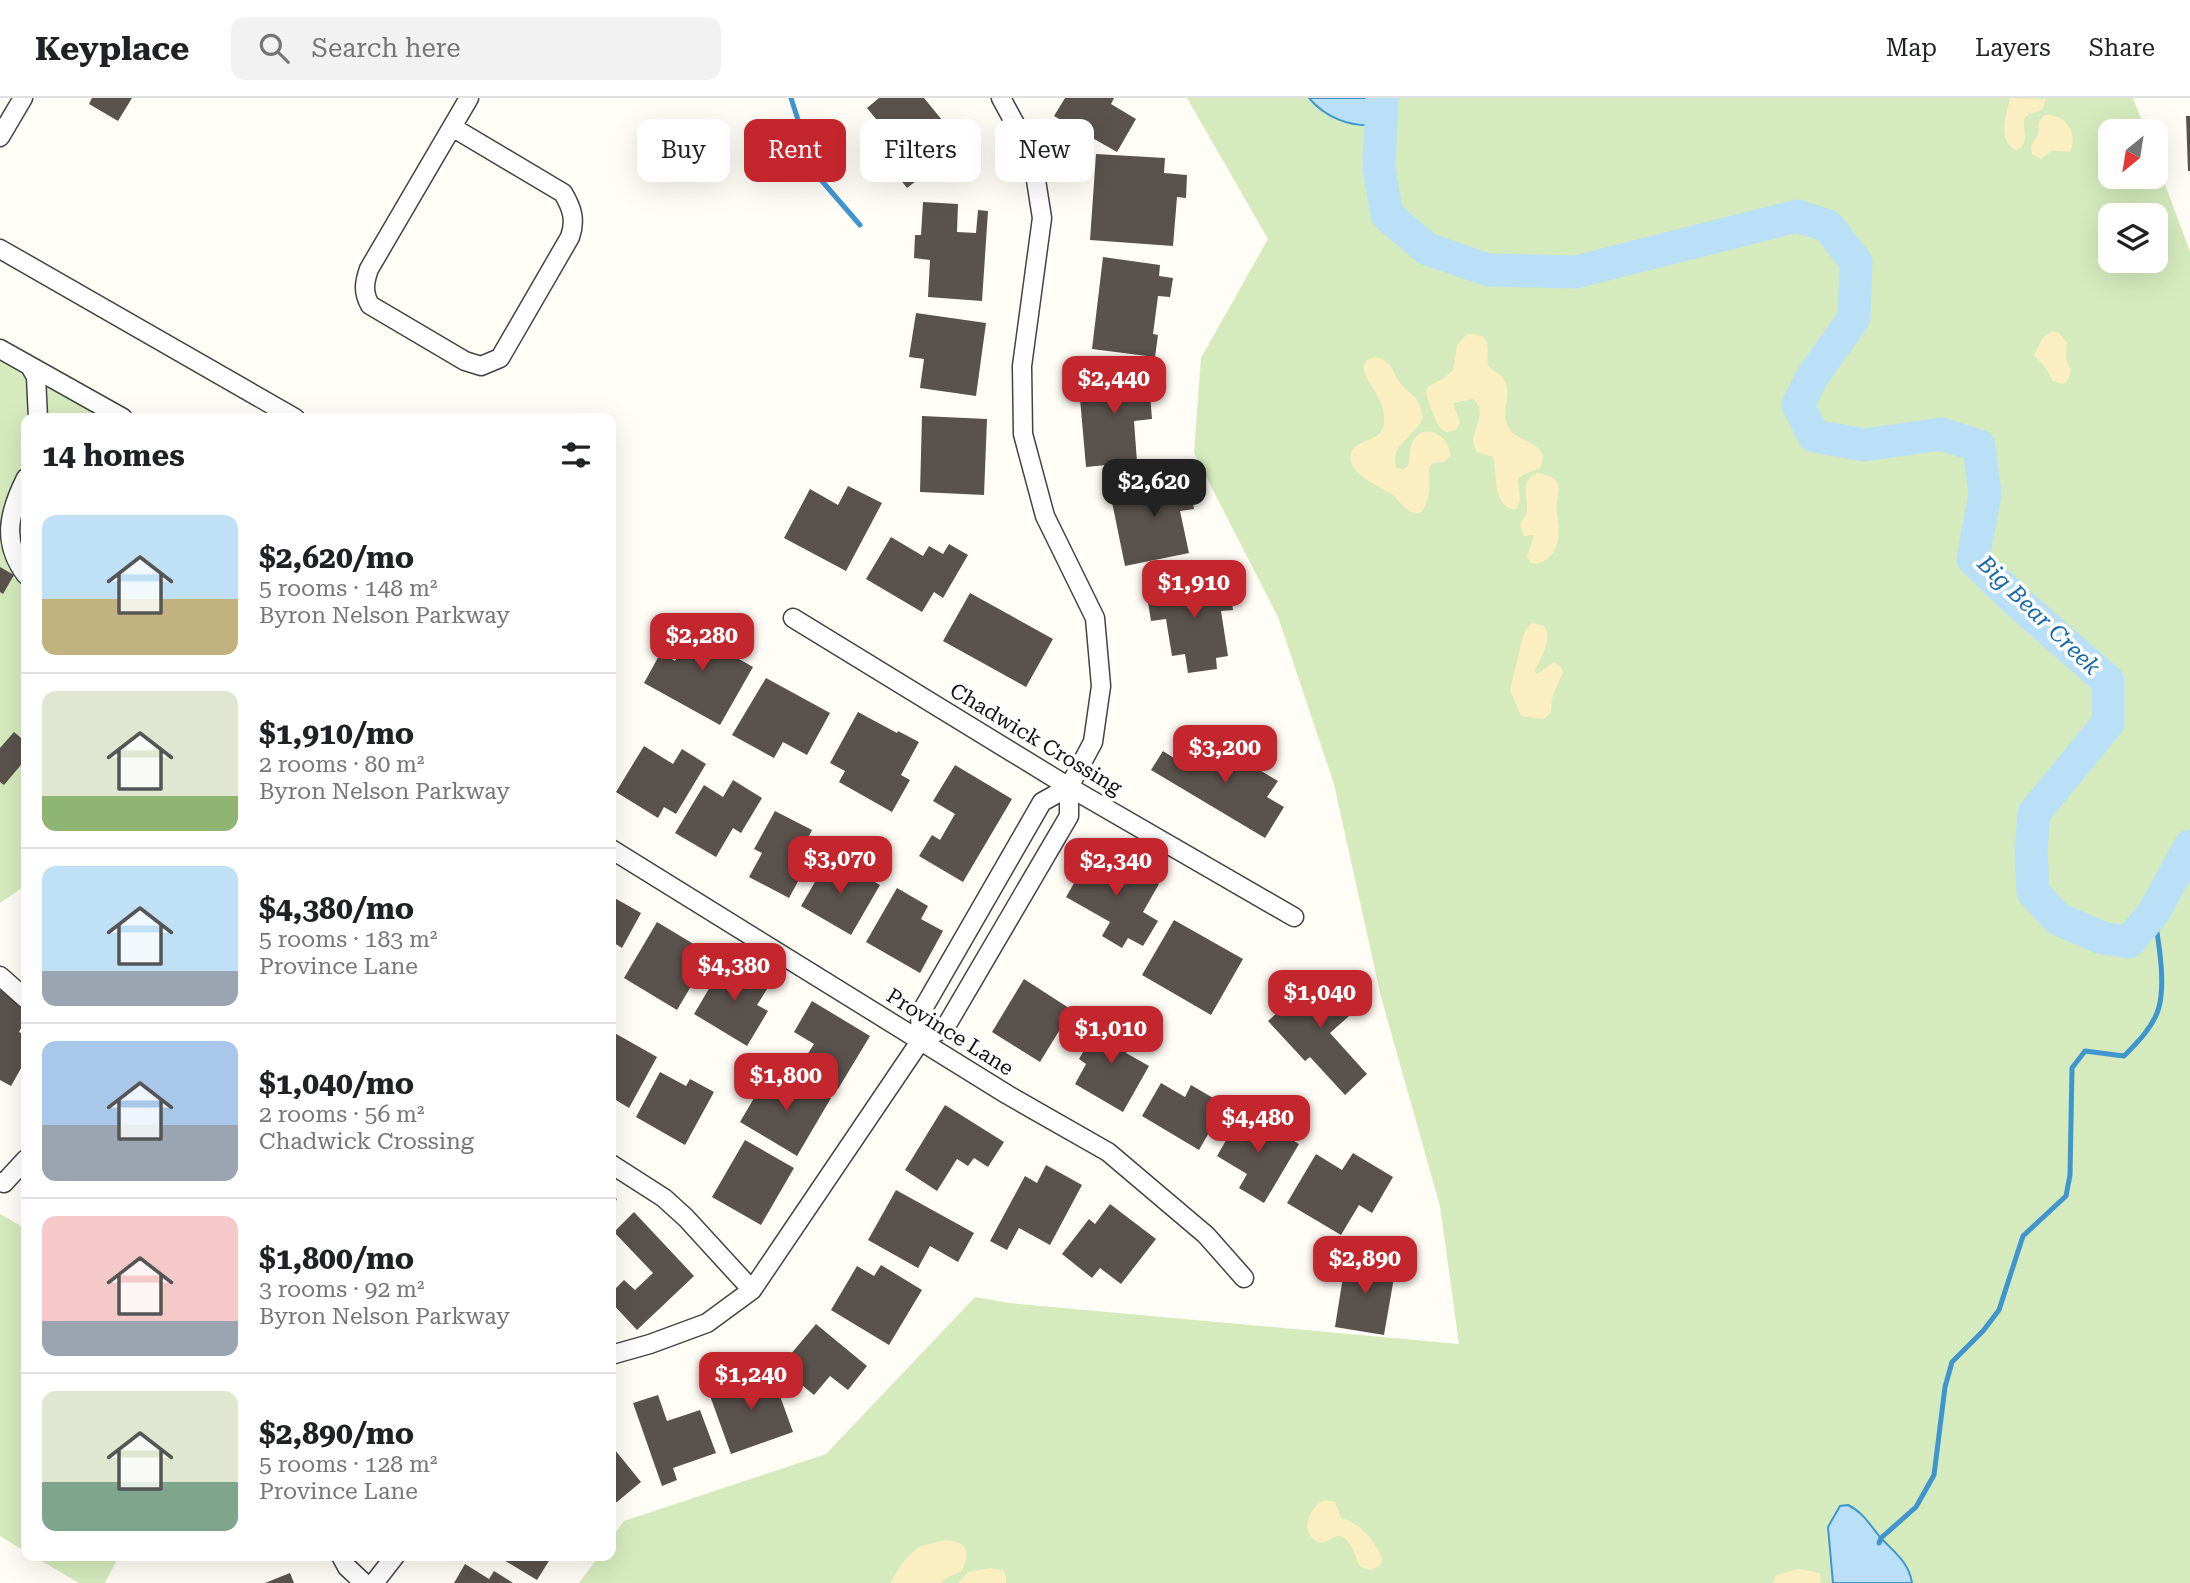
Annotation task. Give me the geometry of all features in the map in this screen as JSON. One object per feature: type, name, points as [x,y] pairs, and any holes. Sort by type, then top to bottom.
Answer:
[{"type":"street","points":[[0,137],[23,98]]},
{"type":"street","points":[[452,127],[563,193],[571,207],[574,225],[570,237],[499,358],[481,366],[465,361],[370,305],[365,296],[364,284],[369,269],[452,127],[469,98]]},
{"type":"street","points":[[616,1354],[707,1323],[752,1290],[921,1040],[945,1028],[1069,816],[1069,787],[1093,741],[1101,686],[1095,618],[1045,516],[1023,434],[1022,366],[1042,218],[1032,155],[1001,98]]},
{"type":"street","points":[[0,249],[286,413]]},
{"type":"street","points":[[0,349],[114,413]]},
{"type":"street","points":[[31,368],[36,377],[38,413]]},
{"type":"street","points":[[21,488],[9,525],[10,540],[21,568]]},
{"type":"street","name":"Chadwick Crossing","points":[[793,618],[1069,787],[1294,917]]},
{"type":"street","points":[[921,1040],[920,1014],[1042,802],[1069,787]]},
{"type":"street","name":"Province Lane","points":[[616,852],[1008,1095],[1108,1152],[1206,1236],[1244,1278]]},
{"type":"street","points":[[981,909],[1007,922]]},
{"type":"street","points":[[0,976],[21,995]]},
{"type":"street","points":[[0,1182],[4,1184],[21,1165]]},
{"type":"street","points":[[616,1167],[664,1198],[686,1217],[752,1290]]},
{"type":"street","points":[[344,1561],[364,1583]]},
{"type":"street","points":[[374,1583],[391,1561]]},
{"type":"green space","points":[[1187,98],[2133,98],[2141,119],[2098,119],[2098,189],[2167,189],[2190,252],[2190,1583],[579,1583],[595,1561],[616,1561],[616,1532],[624,1521],[826,1454],[975,1297],[1009,1303],[1459,1344],[1440,1206],[1381,997],[1334,784],[1278,617],[1194,453],[1201,358],[1268,239]]},
{"type":"green space","points":[[0,352],[111,413],[21,413],[21,888],[0,903]]},
{"type":"green space","points":[[0,1214],[21,1226],[21,1549],[0,1536]]},
{"type":"green space","points":[[42,1561],[116,1561],[105,1583],[79,1583]]},
{"type":"sand","points":[[2010,98],[2046,99],[2042,110],[2029,114],[2024,119],[2023,145],[2016,150],[2006,140],[2004,127]]},
{"type":"sand","points":[[2044,115],[2058,117],[2068,126],[2073,138],[2070,152],[2052,150],[2041,159],[2032,154],[2031,146],[2038,135],[2039,122]]},
{"type":"sand","points":[[2052,331],[2059,333],[2067,343],[2066,359],[2071,371],[2067,382],[2062,384],[2053,381],[2034,355],[2043,337]]},
{"type":"sand","points":[[1467,334],[1476,334],[1485,339],[1488,366],[1505,381],[1505,418],[1510,430],[1542,453],[1540,468],[1518,479],[1520,501],[1513,510],[1501,501],[1498,494],[1493,457],[1477,452],[1474,445],[1480,412],[1478,405],[1473,399],[1453,403],[1460,422],[1456,430],[1446,432],[1438,424],[1428,401],[1427,389],[1453,370],[1457,345]]},
{"type":"sand","points":[[1375,357],[1389,364],[1402,385],[1418,401],[1423,417],[1396,452],[1396,467],[1402,470],[1408,466],[1411,445],[1421,433],[1432,432],[1438,435],[1449,450],[1450,456],[1443,462],[1433,463],[1429,467],[1428,498],[1420,513],[1411,512],[1390,493],[1364,478],[1350,460],[1354,448],[1376,436],[1384,425],[1381,402],[1367,379],[1363,366],[1367,360]]},
{"type":"sand","points":[[1537,473],[1547,475],[1557,482],[1558,542],[1551,555],[1537,564],[1531,563],[1527,557],[1534,535],[1524,536],[1520,525],[1527,511],[1526,484]]},
{"type":"sand","points":[[1532,623],[1544,626],[1547,632],[1545,649],[1535,672],[1537,674],[1554,662],[1563,672],[1552,698],[1551,713],[1544,719],[1521,716],[1510,690],[1523,636]]},
{"type":"sand","points":[[1324,1500],[1335,1502],[1341,1518],[1361,1528],[1371,1539],[1382,1558],[1380,1565],[1371,1569],[1360,1566],[1350,1544],[1343,1537],[1337,1536],[1322,1543],[1314,1540],[1310,1535],[1308,1523],[1313,1510]]},
{"type":"sand","points":[[946,1540],[959,1543],[965,1549],[966,1558],[962,1571],[940,1583],[890,1583],[903,1562],[918,1547]]},
{"type":"sand","points":[[990,1568],[1003,1570],[1006,1583],[958,1583],[968,1572]]},
{"type":"sand","points":[[1798,1569],[1820,1573],[1821,1583],[1773,1583],[1776,1575]]},
{"type":"water","points":[[1309,98],[1378,98],[1374,125],[1338,119],[1322,111]]},
{"type":"water","points":[[1848,1505],[1862,1515],[1900,1558],[1908,1569],[1912,1583],[1833,1583],[1828,1527],[1840,1506]]},
{"type":"building","points":[[92,98],[132,98],[118,121],[89,104]]},
{"type":"building","points":[[879,98],[924,98],[941,119],[876,119],[867,108]]},
{"type":"building","points":[[1065,98],[1114,98],[1111,104],[1136,119],[1117,152],[1094,139],[1094,119],[1059,119],[1054,116]]},
{"type":"building","points":[[2186,116],[2190,116],[2190,171],[2188,171]]},
{"type":"building","points":[[1096,154],[1165,158],[1164,173],[1187,175],[1186,198],[1177,197],[1173,246],[1090,240]]},
{"type":"building","points":[[902,182],[915,182],[907,188]]},
{"type":"building","points":[[923,202],[958,204],[957,232],[976,233],[978,210],[988,211],[982,301],[928,297],[930,260],[914,258],[915,235],[921,235]]},
{"type":"building","points":[[1103,257],[1160,265],[1159,276],[1173,278],[1170,297],[1158,296],[1153,334],[1158,335],[1155,357],[1092,349]]},
{"type":"building","points":[[916,313],[986,323],[976,396],[920,388],[924,359],[909,357]]},
{"type":"building","points":[[1148,367],[1152,419],[1134,421],[1137,462],[1086,467],[1079,387],[1102,385],[1101,371]]},
{"type":"building","points":[[922,416],[987,419],[984,495],[920,492]]},
{"type":"building","points":[[1167,470],[1168,480],[1188,476],[1194,509],[1180,511],[1189,553],[1125,566],[1112,502],[1144,495],[1140,476]]},
{"type":"building","points":[[848,486],[882,503],[846,571],[784,538],[810,489],[838,505]]},
{"type":"building","points":[[891,537],[923,556],[929,546],[943,554],[949,544],[968,555],[943,598],[934,592],[922,612],[866,579]]},
{"type":"building","points":[[0,567],[14,575],[3,594],[0,592]]},
{"type":"building","points":[[1206,571],[1209,591],[1230,588],[1233,610],[1221,611],[1228,656],[1216,658],[1217,669],[1188,673],[1185,654],[1172,656],[1166,619],[1151,621],[1147,596],[1173,592],[1170,576]]},
{"type":"building","points":[[970,593],[1053,639],[1026,687],[943,641]]},
{"type":"building","points":[[700,617],[732,634],[723,650],[753,667],[720,725],[644,683],[661,652],[675,661]]},
{"type":"building","points":[[766,678],[830,713],[807,755],[783,742],[774,758],[732,735]]},
{"type":"building","points":[[858,712],[919,742],[901,775],[910,780],[892,812],[839,782],[845,771],[830,763]]},
{"type":"building","points":[[14,732],[21,738],[21,765],[4,785],[0,782],[0,748]]},
{"type":"building","points":[[1206,738],[1278,781],[1267,797],[1284,807],[1265,838],[1151,770],[1163,751],[1188,767]]},
{"type":"building","points":[[644,746],[673,764],[682,749],[706,764],[676,814],[664,807],[658,818],[616,792]]},
{"type":"building","points":[[955,765],[1012,799],[963,882],[919,856],[932,835],[940,840],[955,814],[933,801]]},
{"type":"building","points":[[733,780],[762,798],[741,833],[733,828],[716,857],[675,833],[704,785],[723,797]]},
{"type":"building","points":[[775,811],[812,830],[805,844],[815,850],[789,898],[749,877],[762,853],[754,849]]},
{"type":"building","points":[[1095,847],[1159,884],[1143,912],[1158,921],[1143,946],[1128,938],[1122,948],[1102,936],[1110,922],[1066,897]]},
{"type":"building","points":[[830,856],[880,885],[851,935],[801,906]]},
{"type":"building","points":[[897,888],[928,906],[921,919],[943,931],[920,973],[866,942]]},
{"type":"building","points":[[616,899],[641,913],[622,948],[616,944]]},
{"type":"building","points":[[1174,920],[1243,959],[1211,1015],[1142,975]]},
{"type":"building","points":[[657,922],[702,949],[689,970],[697,976],[677,1010],[624,978]]},
{"type":"building","points":[[726,960],[769,986],[757,1005],[768,1011],[747,1046],[694,1014]]},
{"type":"building","points":[[1324,970],[1358,1008],[1330,1033],[1367,1074],[1345,1095],[1310,1057],[1305,1061],[1268,1021]]},
{"type":"building","points":[[1024,979],[1072,1010],[1040,1062],[992,1032]]},
{"type":"building","points":[[0,990],[21,1002],[21,1068],[11,1086],[0,1080]]},
{"type":"building","points":[[812,1001],[870,1036],[838,1089],[800,1066],[814,1044],[794,1032]]},
{"type":"building","points":[[1103,1018],[1135,1036],[1126,1053],[1149,1066],[1123,1112],[1075,1084],[1086,1064],[1079,1059]]},
{"type":"building","points":[[616,1034],[657,1057],[629,1108],[616,1100]]},
{"type":"building","points":[[660,1072],[686,1086],[690,1079],[714,1092],[685,1145],[636,1117]]},
{"type":"building","points":[[793,1075],[831,1098],[797,1156],[740,1122],[764,1081],[783,1092]]},
{"type":"building","points":[[1161,1083],[1185,1097],[1191,1085],[1225,1105],[1199,1150],[1142,1116]]},
{"type":"building","points":[[945,1105],[1004,1142],[988,1167],[974,1158],[968,1166],[957,1159],[937,1191],[905,1170]]},
{"type":"building","points":[[1243,1111],[1299,1144],[1264,1203],[1239,1188],[1247,1174],[1217,1156]]},
{"type":"building","points":[[745,1140],[794,1168],[761,1225],[712,1197]]},
{"type":"building","points":[[1353,1153],[1393,1177],[1372,1213],[1359,1205],[1341,1235],[1287,1203],[1316,1154],[1342,1170]]},
{"type":"building","points":[[1046,1165],[1082,1185],[1050,1245],[1019,1228],[1007,1250],[990,1241],[1025,1176],[1037,1183]]},
{"type":"building","points":[[896,1190],[974,1233],[958,1262],[930,1246],[918,1268],[868,1240]]},
{"type":"building","points":[[1110,1204],[1156,1239],[1121,1284],[1100,1268],[1092,1278],[1062,1254],[1089,1219],[1095,1224]]},
{"type":"building","points":[[634,1212],[694,1276],[637,1330],[616,1307],[616,1288],[624,1280],[635,1290],[653,1273],[616,1234],[616,1230]]},
{"type":"building","points":[[1346,1258],[1396,1266],[1384,1335],[1335,1327]]},
{"type":"building","points":[[881,1265],[922,1290],[889,1345],[831,1310],[857,1266],[874,1276]]},
{"type":"building","points":[[816,1324],[867,1366],[848,1390],[830,1376],[814,1395],[780,1367]]},
{"type":"building","points":[[771,1371],[793,1432],[731,1454],[709,1393]]},
{"type":"building","points":[[658,1395],[667,1421],[700,1410],[716,1453],[673,1468],[677,1480],[662,1486],[633,1403]]},
{"type":"building","points":[[616,1451],[641,1482],[616,1503]]},
{"type":"building","points":[[505,1561],[549,1561],[537,1580]]},
{"type":"building","points":[[465,1564],[489,1579],[494,1571],[513,1583],[454,1583]]},
{"type":"building","points":[[290,1573],[294,1583],[265,1583]]},
{"type":"waterway","points":[[791,98],[815,173],[860,225]]},
{"type":"waterway","name":"Big Bear Creek","points":[[1382,98],[1379,169],[1387,215],[1427,249],[1488,270],[1575,272],[1797,216],[1828,226],[1856,262],[1854,318],[1812,377],[1798,405],[1814,436],[1864,445],[1941,434],[1979,446],[1985,494],[1973,559],[2108,681],[2108,723],[2034,813],[2031,852],[2033,892],[2058,919],[2102,938],[2129,942],[2154,912],[2190,846]]},
{"type":"waterway","points":[[1879,1543],[1881,1538],[1916,1507],[1934,1475],[1945,1387],[1952,1362],[1983,1331],[1999,1310],[2023,1236],[2066,1196],[2070,1175],[2072,1068],[2085,1051],[2124,1056],[2144,1034],[2157,1014],[2162,972],[2154,912]]}]
